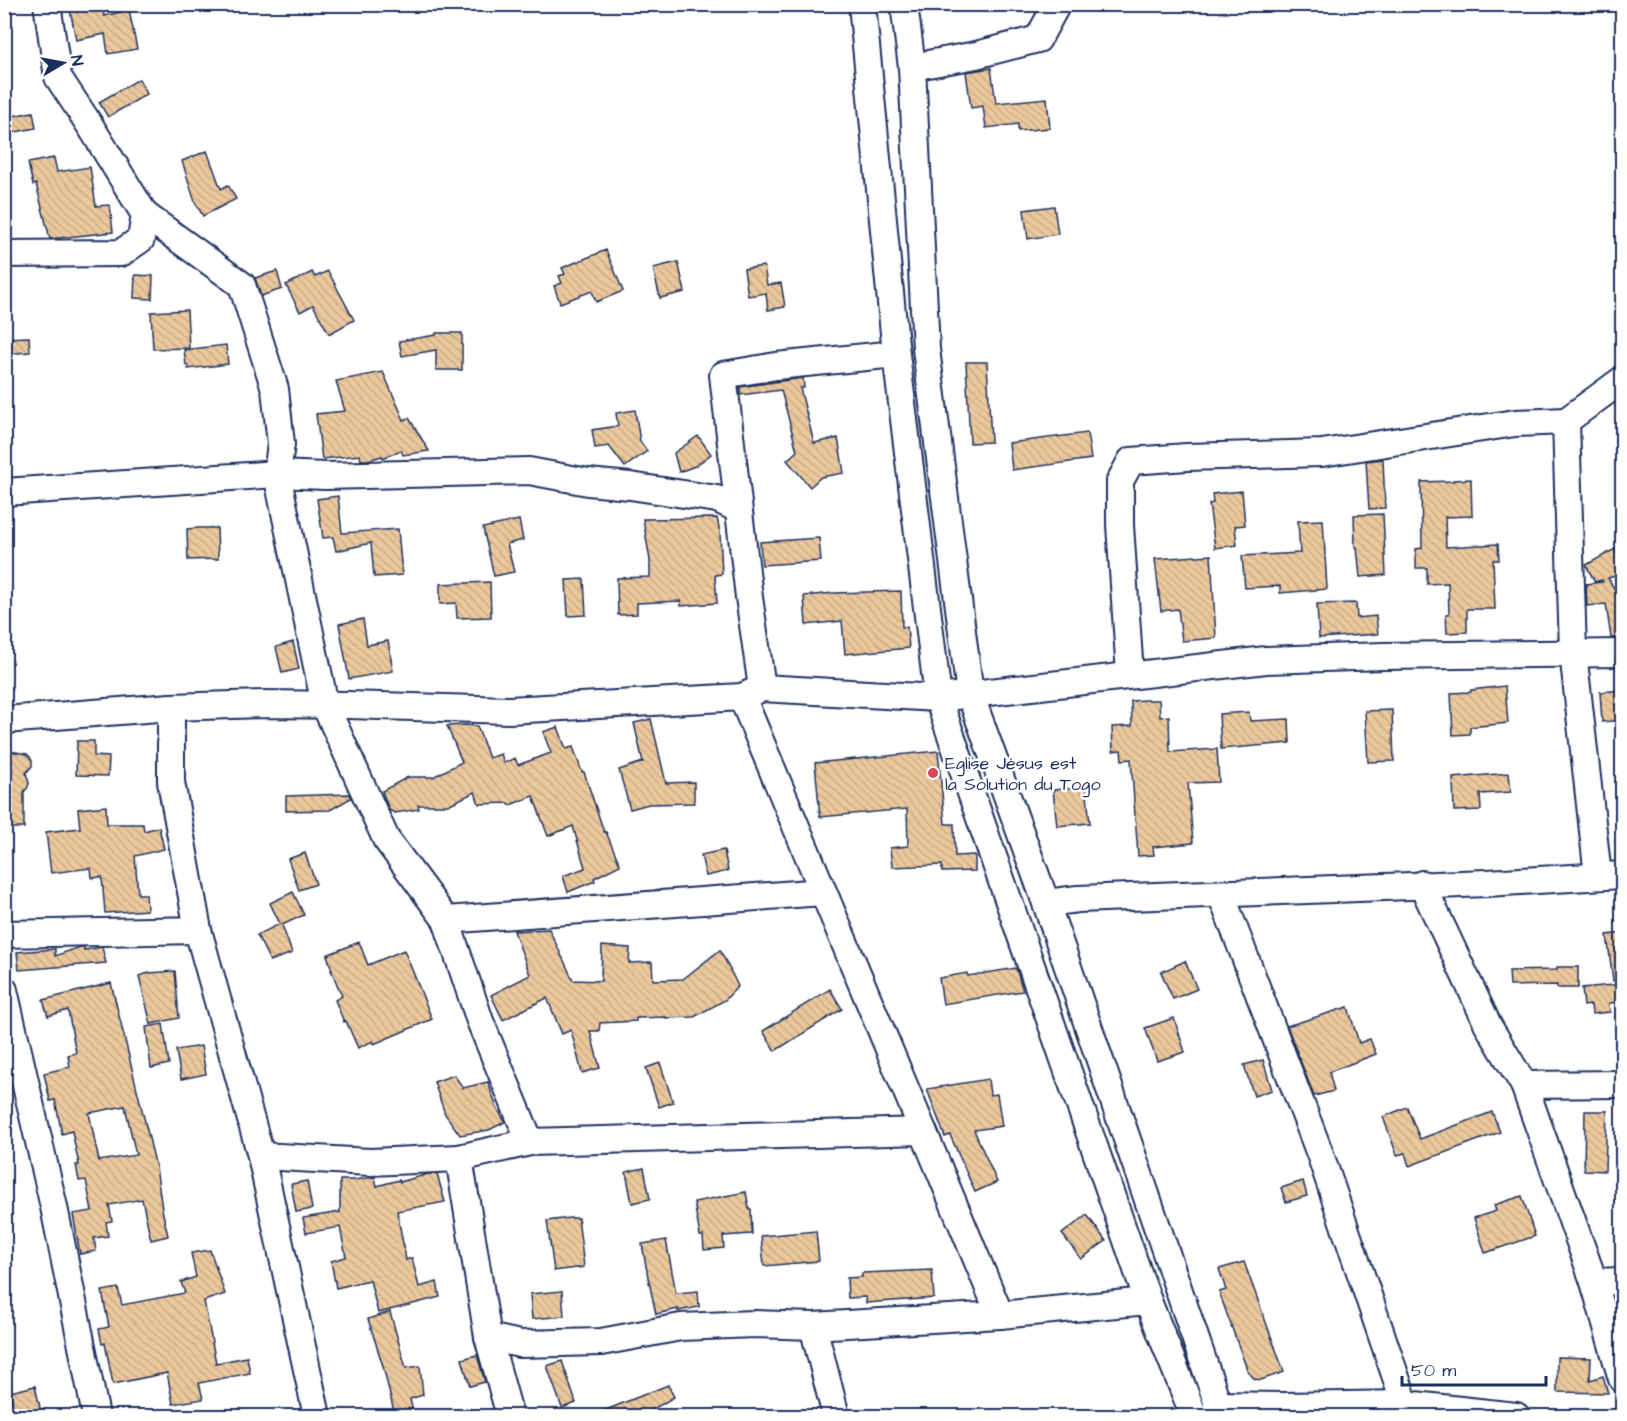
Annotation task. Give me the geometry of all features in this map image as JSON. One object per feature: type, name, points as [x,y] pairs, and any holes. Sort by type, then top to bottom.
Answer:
[{"type":"street","points":[[47,4],[58,77],[145,215],[242,285],[275,389],[281,444],[277,474],[325,705],[386,838],[446,920],[480,1021],[530,1142]]},
{"type":"street","points":[[862,4],[896,354],[938,698],[1148,1301],[1194,1416]]},
{"type":"street","points":[[904,4],[912,67],[926,349],[970,694],[1046,903],[1219,1411],[1284,1406],[1405,1404],[1516,1416]]},
{"type":"street","points":[[912,67],[976,55],[1038,39],[1057,4]]},
{"type":"street","points":[[4,254],[121,253],[141,238],[145,215]]},
{"type":"street","points":[[896,354],[776,366],[723,375],[749,597],[752,692],[823,892],[1000,1315]]},
{"type":"street","points":[[1130,675],[1120,525],[1120,481],[1131,461],[1322,453],[1515,423],[1566,421],[1623,380]]},
{"type":"street","points":[[1046,903],[1078,899],[1610,876],[1573,652],[1566,421]]},
{"type":"street","points":[[4,492],[277,474],[325,476],[529,471],[588,482],[717,499],[738,509]]},
{"type":"street","points":[[4,720],[171,707],[263,704],[509,710],[752,692],[938,698],[1266,660],[1573,652],[1623,653]]},
{"type":"street","points":[[171,707],[171,782],[198,930],[261,1156],[317,1416]]},
{"type":"street","points":[[1422,884],[1489,1027],[1524,1085],[1594,1282],[1623,1379]]},
{"type":"street","points":[[446,920],[823,892]]},
{"type":"street","points":[[1221,894],[1320,1154],[1405,1404]]},
{"type":"street","points":[[4,934],[198,930]]},
{"type":"street","points":[[4,990],[54,1207],[96,1416]]},
{"type":"street","points":[[1524,1085],[1623,1084]]},
{"type":"street","points":[[261,1156],[370,1162],[459,1158],[530,1142],[923,1131]]},
{"type":"street","points":[[459,1158],[488,1337],[510,1416]]},
{"type":"street","points":[[1594,1282],[1623,1281]]},
{"type":"street","points":[[488,1337],[520,1344],[601,1342],[681,1327],[754,1323],[813,1326],[1000,1315],[1148,1301]]},
{"type":"street","points":[[813,1326],[836,1416]]},
{"type":"building","points":[[69,4],[102,4],[104,16],[129,10],[137,49],[108,54],[105,34],[76,40]]},
{"type":"building","points":[[991,68],[996,103],[1047,98],[1050,128],[1018,131],[1018,124],[986,128],[983,106],[971,108],[966,72]]},
{"type":"building","points":[[139,79],[147,94],[108,117],[99,102]]},
{"type":"building","points":[[33,112],[36,128],[10,133],[7,117]]},
{"type":"building","points":[[207,151],[221,189],[228,185],[236,199],[203,216],[195,202],[182,161]]},
{"type":"building","points":[[54,158],[57,172],[90,167],[96,206],[110,205],[113,232],[50,239],[36,184],[33,185],[28,163]]},
{"type":"building","points":[[1054,206],[1058,234],[1028,239],[1024,210]]},
{"type":"building","points":[[606,250],[623,291],[596,302],[592,291],[560,303],[554,286],[562,283],[559,276],[565,274],[562,268]]},
{"type":"building","points":[[678,262],[685,292],[660,298],[653,268]]},
{"type":"building","points":[[764,266],[767,285],[781,283],[785,307],[768,310],[766,293],[748,296],[744,269]]},
{"type":"building","points":[[277,271],[282,289],[261,296],[255,278]]},
{"type":"building","points":[[328,271],[354,320],[329,334],[313,305],[300,312],[286,285],[312,272],[315,277]]},
{"type":"building","points":[[135,275],[153,276],[152,299],[134,298]]},
{"type":"building","points":[[187,310],[189,348],[153,349],[151,312]]},
{"type":"building","points":[[436,333],[462,333],[462,370],[436,370],[436,350],[402,356],[399,341],[436,335]]},
{"type":"building","points":[[29,337],[30,352],[4,354],[4,338]]},
{"type":"building","points":[[226,345],[228,364],[188,369],[184,350]]},
{"type":"building","points":[[966,362],[987,362],[991,442],[970,443]]},
{"type":"building","points":[[383,372],[404,420],[409,418],[429,451],[403,455],[401,450],[383,458],[382,456],[368,460],[361,460],[360,455],[322,459],[316,414],[345,411],[336,381]]},
{"type":"building","points":[[803,378],[804,388],[800,388],[814,443],[838,438],[844,473],[821,477],[810,487],[787,460],[797,451],[781,390],[740,395],[740,387]]},
{"type":"building","points":[[635,410],[640,441],[647,451],[625,467],[609,446],[595,448],[592,430],[618,426],[616,413]]},
{"type":"building","points":[[1087,433],[1091,459],[1012,470],[1009,443]]},
{"type":"building","points":[[698,436],[711,454],[695,466],[679,472],[674,453]]},
{"type":"building","points":[[1383,459],[1385,508],[1369,509],[1366,461]]},
{"type":"building","points":[[1471,479],[1472,516],[1445,517],[1446,547],[1498,544],[1499,560],[1493,560],[1495,609],[1467,609],[1467,632],[1447,633],[1448,583],[1427,584],[1427,568],[1416,568],[1416,549],[1422,548],[1421,482]]},
{"type":"building","points":[[1242,491],[1245,525],[1235,526],[1237,545],[1215,548],[1209,504],[1213,503],[1212,494]]},
{"type":"building","points":[[338,496],[342,533],[398,529],[402,575],[374,577],[371,543],[336,551],[333,537],[323,538],[317,499]]},
{"type":"building","points":[[1383,514],[1386,575],[1360,577],[1357,547],[1355,547],[1354,515]]},
{"type":"building","points":[[717,518],[722,574],[715,575],[717,603],[681,606],[681,601],[637,603],[637,614],[618,615],[617,578],[650,577],[650,560],[643,519]]},
{"type":"building","points":[[519,520],[523,540],[507,544],[514,572],[494,576],[483,528]]},
{"type":"building","points":[[1323,520],[1327,589],[1280,593],[1280,586],[1245,588],[1242,556],[1300,553],[1298,521]]},
{"type":"building","points":[[217,528],[218,559],[188,560],[187,529]]},
{"type":"building","points":[[819,538],[821,561],[762,565],[760,542]]},
{"type":"building","points":[[1615,549],[1623,574],[1608,578],[1623,603],[1623,638],[1611,638],[1606,604],[1587,606],[1586,584],[1603,582],[1602,580],[1595,582],[1586,565]]},
{"type":"building","points":[[1211,555],[1216,638],[1182,641],[1178,609],[1161,611],[1155,559]]},
{"type":"building","points":[[584,579],[586,615],[568,616],[566,580]]},
{"type":"building","points":[[490,582],[491,617],[457,618],[456,603],[440,604],[440,584]]},
{"type":"building","points":[[901,591],[902,627],[907,627],[909,648],[845,654],[842,621],[806,625],[804,596]]},
{"type":"building","points":[[1356,603],[1357,618],[1376,616],[1378,634],[1319,638],[1317,604]]},
{"type":"building","points":[[363,619],[367,645],[388,641],[393,671],[349,679],[339,624]]},
{"type":"building","points":[[293,642],[299,669],[282,673],[276,647]]},
{"type":"building","points":[[1505,686],[1508,723],[1470,727],[1470,734],[1453,735],[1451,693]]},
{"type":"building","points":[[1623,690],[1623,720],[1602,722],[1600,692]]},
{"type":"building","points":[[1159,700],[1160,717],[1169,716],[1170,752],[1217,749],[1219,782],[1188,783],[1193,843],[1153,847],[1154,855],[1138,856],[1131,759],[1122,760],[1121,750],[1113,751],[1112,727],[1132,726],[1131,701]]},
{"type":"building","points":[[1392,710],[1394,761],[1368,762],[1365,711]]},
{"type":"building","points":[[1249,712],[1250,721],[1289,719],[1290,743],[1221,749],[1219,714]]},
{"type":"building","points":[[651,719],[666,783],[694,782],[694,803],[649,804],[630,809],[619,770],[643,762],[634,723]]},
{"type":"building","points":[[447,726],[477,726],[489,758],[501,754],[504,763],[515,758],[518,765],[551,753],[543,732],[558,727],[566,749],[573,747],[604,832],[620,865],[594,878],[595,881],[568,892],[563,876],[585,868],[573,826],[548,836],[533,796],[510,805],[509,803],[479,804],[475,792],[448,805],[418,805],[419,809],[395,813],[389,810],[382,791],[408,777],[433,777],[462,762]]},
{"type":"building","points":[[77,741],[94,741],[94,756],[109,757],[108,776],[76,775]]},
{"type":"building","points":[[4,750],[27,754],[32,761],[32,766],[26,773],[29,783],[24,792],[24,828],[4,828]]},
{"type":"building","points":[[938,751],[945,824],[954,824],[955,856],[975,855],[975,871],[942,872],[942,865],[892,867],[890,848],[908,846],[907,809],[820,817],[815,763]]},
{"type":"building","points":[[1509,773],[1511,792],[1480,794],[1481,810],[1454,811],[1453,778]]},
{"type":"building","points":[[1086,787],[1090,823],[1057,826],[1053,790]]},
{"type":"building","points":[[349,794],[351,798],[330,810],[286,811],[286,796]]},
{"type":"building","points":[[106,806],[107,824],[143,824],[144,831],[159,827],[164,849],[135,856],[138,894],[146,894],[147,910],[105,913],[102,877],[92,878],[91,868],[51,873],[46,832],[80,828],[78,809]]},
{"type":"building","points":[[724,850],[728,871],[706,876],[701,855]]},
{"type":"building","points":[[305,853],[316,884],[299,890],[288,859]]},
{"type":"building","points":[[293,892],[304,915],[282,925],[292,953],[270,961],[257,935],[280,924],[270,903]]},
{"type":"building","points":[[549,929],[573,980],[601,981],[602,946],[630,948],[629,963],[652,962],[653,980],[683,979],[720,950],[738,986],[725,1000],[694,1017],[636,1018],[636,1021],[600,1023],[599,1031],[590,1031],[600,1068],[582,1073],[571,1030],[562,1034],[547,998],[503,1020],[491,995],[530,975],[514,931]]},
{"type":"building","points":[[1623,933],[1623,980],[1613,981],[1607,935]]},
{"type":"building","points":[[359,942],[368,965],[404,950],[432,1019],[374,1044],[373,1041],[358,1048],[335,1000],[342,996],[327,955]]},
{"type":"building","points":[[84,947],[84,950],[102,947],[106,963],[19,970],[17,952],[55,949],[55,956]]},
{"type":"building","points":[[1185,961],[1197,989],[1173,999],[1161,972]]},
{"type":"building","points":[[1557,967],[1578,967],[1578,988],[1557,988],[1557,985],[1510,986],[1509,971],[1557,970]]},
{"type":"building","points":[[1016,968],[1023,991],[943,1004],[939,978]]},
{"type":"building","points":[[175,971],[179,1018],[151,1024],[139,976]]},
{"type":"building","points":[[111,983],[156,1167],[168,1236],[151,1240],[142,1199],[109,1205],[112,1221],[106,1222],[108,1236],[94,1238],[96,1251],[80,1254],[73,1214],[92,1211],[86,1180],[79,1181],[76,1165],[79,1165],[72,1131],[62,1134],[55,1100],[50,1101],[44,1073],[70,1067],[68,1055],[76,1053],[68,1010],[48,1016],[43,1000]],"holes":[[[125,1106],[136,1155],[99,1161],[89,1113]]]},
{"type":"building","points":[[1623,984],[1623,1002],[1609,1003],[1610,1012],[1592,1014],[1591,1005],[1584,1006],[1582,988]]},
{"type":"building","points":[[830,989],[842,1009],[775,1051],[763,1031]]},
{"type":"building","points":[[1348,1007],[1359,1043],[1370,1039],[1376,1054],[1329,1072],[1334,1091],[1314,1096],[1287,1026]]},
{"type":"building","points":[[1174,1018],[1185,1052],[1157,1061],[1145,1028]]},
{"type":"building","points":[[163,1024],[169,1064],[151,1068],[146,1027]]},
{"type":"building","points":[[201,1046],[206,1074],[181,1079],[176,1050]]},
{"type":"building","points":[[1263,1060],[1272,1090],[1254,1096],[1244,1065]]},
{"type":"building","points":[[660,1063],[673,1102],[659,1107],[646,1068]]},
{"type":"building","points":[[454,1075],[463,1088],[488,1082],[496,1106],[505,1122],[489,1130],[460,1135],[445,1114],[434,1082]]},
{"type":"building","points":[[988,1079],[990,1095],[997,1094],[1002,1126],[974,1130],[997,1182],[975,1192],[950,1135],[945,1137],[927,1089]]},
{"type":"building","points":[[1407,1107],[1420,1139],[1492,1112],[1500,1132],[1409,1166],[1405,1153],[1397,1155],[1383,1117]]},
{"type":"building","points":[[1585,1111],[1607,1111],[1605,1171],[1584,1170]]},
{"type":"building","points":[[644,1168],[650,1199],[632,1203],[626,1172]]},
{"type":"building","points":[[437,1174],[445,1202],[397,1211],[406,1260],[412,1258],[419,1287],[437,1282],[440,1297],[378,1313],[370,1280],[336,1288],[331,1261],[346,1257],[340,1227],[306,1233],[303,1218],[340,1212],[340,1180],[375,1177],[377,1186]]},
{"type":"building","points":[[307,1181],[312,1209],[296,1212],[291,1184]]},
{"type":"building","points":[[1303,1181],[1307,1196],[1286,1202],[1281,1188]]},
{"type":"building","points":[[746,1192],[749,1209],[751,1209],[752,1234],[723,1236],[724,1248],[704,1250],[703,1236],[700,1236],[694,1202]]},
{"type":"building","points":[[1522,1196],[1535,1236],[1485,1253],[1474,1218],[1496,1211],[1494,1205]]},
{"type":"building","points":[[1087,1215],[1106,1241],[1081,1259],[1062,1234]]},
{"type":"building","points":[[578,1218],[584,1267],[554,1271],[547,1221]]},
{"type":"building","points":[[816,1231],[819,1261],[764,1266],[761,1236]]},
{"type":"building","points":[[666,1240],[676,1293],[698,1291],[699,1307],[656,1314],[642,1244]]},
{"type":"building","points":[[210,1250],[225,1294],[204,1301],[216,1363],[247,1357],[250,1373],[199,1383],[203,1399],[173,1404],[167,1373],[113,1384],[105,1343],[102,1344],[99,1329],[109,1327],[102,1291],[118,1288],[122,1305],[185,1293],[181,1282],[196,1277],[191,1253]]},
{"type":"building","points":[[1244,1262],[1284,1372],[1261,1380],[1255,1379],[1248,1372],[1219,1292],[1226,1290],[1219,1269]]},
{"type":"building","points":[[932,1270],[934,1298],[866,1303],[866,1297],[848,1298],[847,1278],[862,1277],[862,1273]]},
{"type":"building","points":[[562,1291],[564,1316],[532,1319],[530,1294]]},
{"type":"building","points":[[390,1312],[406,1368],[420,1366],[423,1395],[410,1399],[414,1416],[395,1416],[383,1366],[368,1319]]},
{"type":"building","points":[[477,1355],[485,1382],[470,1386],[462,1359]]},
{"type":"building","points":[[1557,1357],[1591,1358],[1590,1380],[1603,1376],[1608,1393],[1557,1392]]},
{"type":"building","points":[[562,1361],[576,1403],[562,1408],[547,1366]]},
{"type":"building","points":[[668,1385],[674,1397],[648,1412],[649,1416],[591,1416]]},
{"type":"building","points":[[35,1386],[42,1416],[18,1416],[17,1411],[14,1411],[10,1392]]},
{"type":"place","name":"Eglise Jésus est la Solution du Togo","points":[[933,773]]}]
